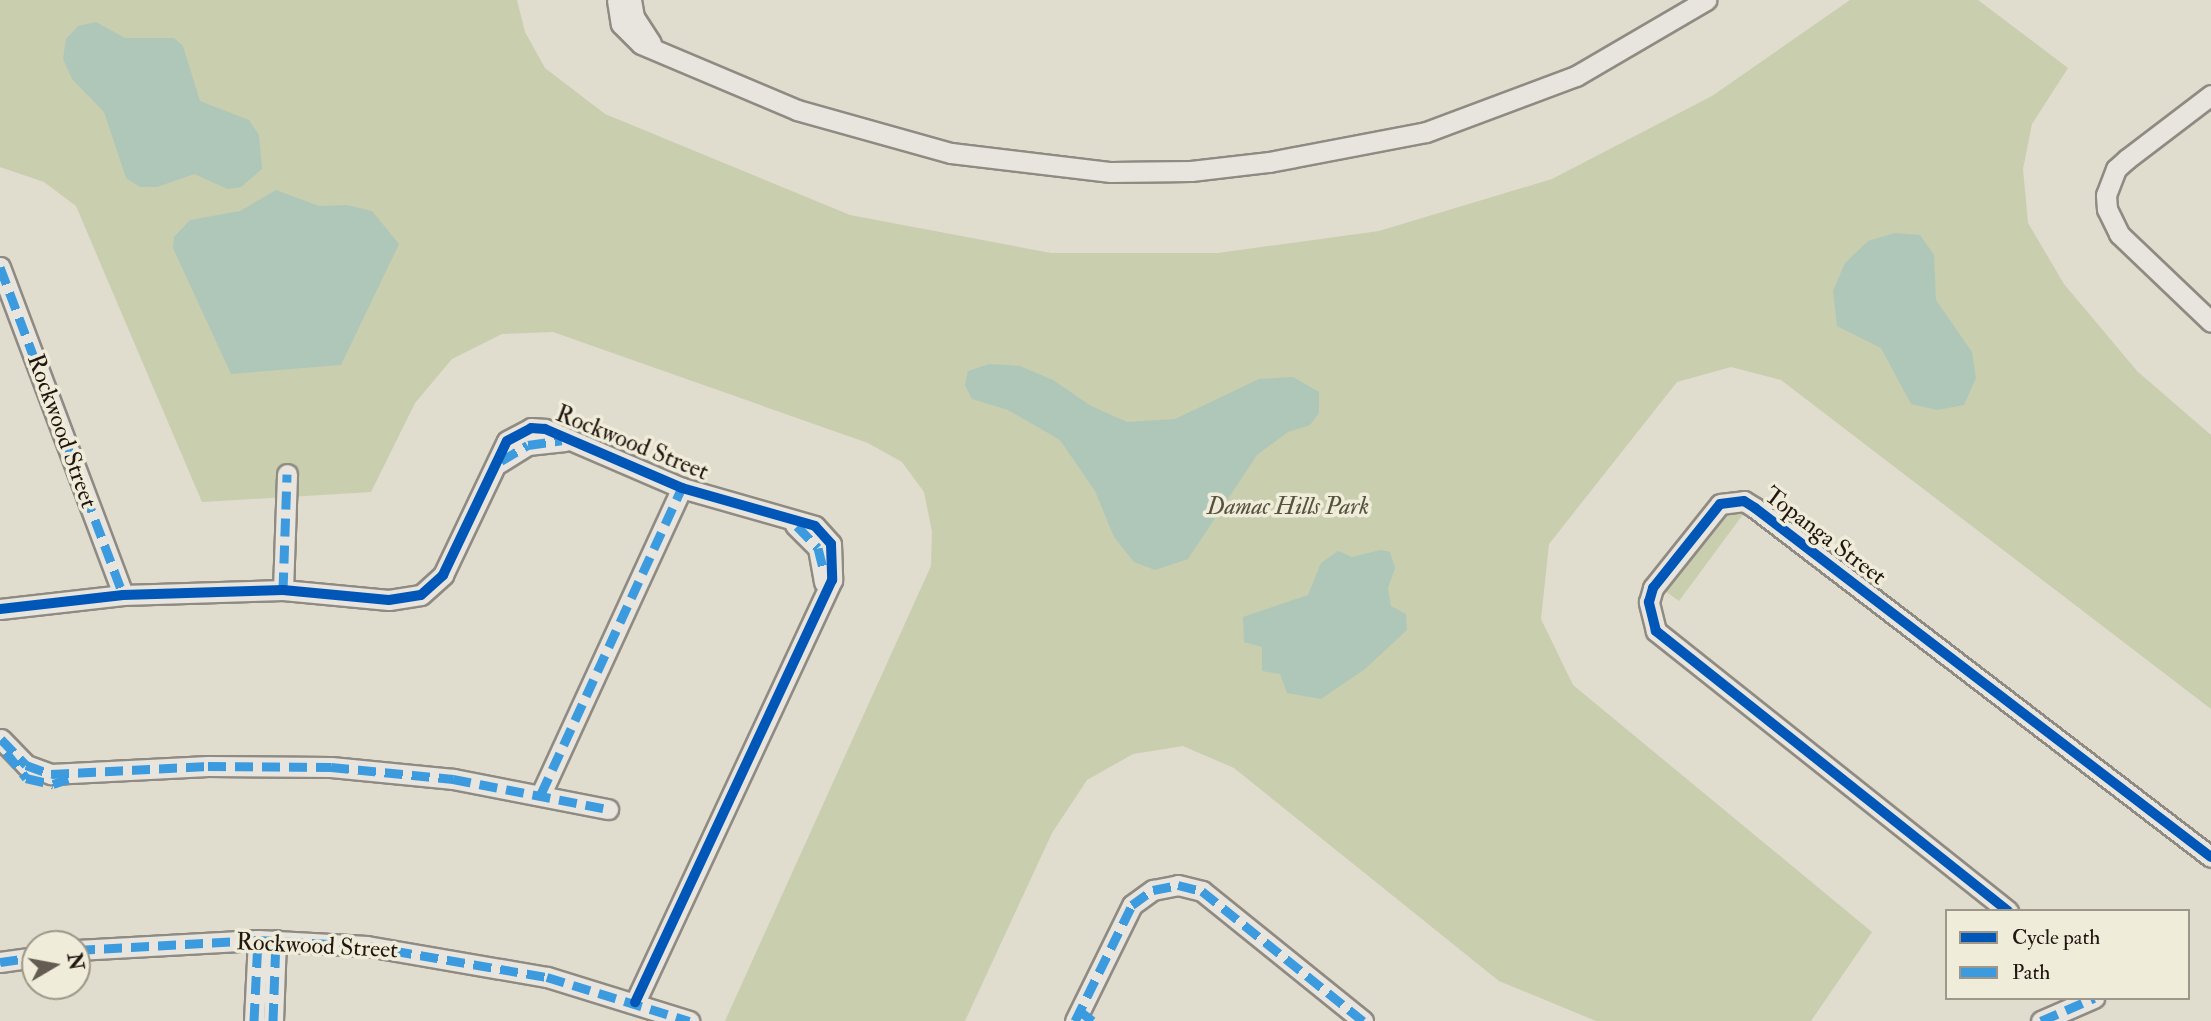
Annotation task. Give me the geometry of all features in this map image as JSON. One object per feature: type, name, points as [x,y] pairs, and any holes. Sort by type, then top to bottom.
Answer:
[{"type":"street","points":[[617,0],[621,24],[629,35],[660,55],[797,110],[951,153],[1111,172],[1191,171],[1348,150],[1490,111],[1576,76],[1706,0]]},
{"type":"street","points":[[631,0],[639,29],[660,55]]},
{"type":"street","points":[[2211,95],[2116,169],[2106,195],[2111,222],[2211,322]]},
{"type":"street","name":"Rockwood Street","points":[[0,267],[123,595]]},
{"type":"street","name":"Rockwood Street","points":[[0,609],[123,595],[283,590],[389,600],[421,594],[443,575],[507,441],[518,432],[545,429],[682,488],[815,526],[831,544],[835,568],[635,1002]]},
{"type":"street","points":[[283,590],[287,474]]},
{"type":"street","name":"Rockwood Street","points":[[541,794],[682,488]]},
{"type":"street","name":"Topanga Street","points":[[2005,909],[1656,631],[1649,602],[1653,588],[1720,505],[1744,501],[1755,508],[2211,857]]},
{"type":"street","points":[[0,738],[16,769],[26,778],[53,784],[85,775],[208,766],[331,767],[453,779],[608,809]]},
{"type":"street","points":[[1083,1018],[1132,905],[1153,890],[1178,885],[1202,891],[1363,1021]]},
{"type":"street","points":[[254,1021],[267,940]]},
{"type":"street","points":[[267,940],[273,1021]]},
{"type":"street","name":"Rockwood Street","points":[[91,949],[267,940],[458,958],[635,1002],[689,1021]]},
{"type":"street","points":[[0,962],[21,959]]},
{"type":"street","points":[[2042,1021],[2085,1000]]},
{"type":"green space","name":"Damac Hills Park","points":[[0,0],[517,0],[525,32],[545,68],[605,114],[850,215],[1051,253],[1218,253],[1379,231],[1552,179],[1712,96],[1850,0],[1978,0],[2068,68],[2032,124],[2023,169],[2028,223],[2064,284],[2137,371],[2211,435],[2211,709],[1781,380],[1731,367],[1677,382],[1549,544],[1541,619],[1573,685],[1872,932],[1811,1021],[1596,1021],[1499,981],[1234,768],[1183,746],[1133,754],[1087,780],[1052,833],[965,1021],[725,1021],[931,566],[932,532],[924,492],[902,462],[868,443],[553,332],[502,334],[452,359],[415,403],[371,492],[202,502],[76,206],[44,182],[0,167]]},
{"type":"green space","points":[[1724,499],[1744,513],[1679,601],[1658,586]]},
{"type":"shaded area","points":[[96,22],[125,38],[174,38],[183,46],[200,101],[249,120],[259,135],[262,169],[241,187],[228,189],[194,174],[157,187],[140,187],[126,178],[104,112],[72,79],[63,59],[66,39],[78,26]]},
{"type":"shaded area","points":[[276,190],[319,206],[347,205],[372,211],[399,244],[341,365],[231,374],[173,248],[174,237],[190,220],[240,211]]},
{"type":"shaded area","points":[[1895,233],[1920,235],[1934,255],[1936,300],[1972,352],[1976,378],[1964,405],[1937,410],[1911,404],[1881,348],[1837,326],[1833,291],[1845,263],[1868,241]]},
{"type":"shaded area","points":[[989,364],[1020,366],[1053,380],[1091,406],[1127,422],[1175,419],[1259,379],[1293,377],[1319,392],[1319,413],[1310,425],[1288,432],[1257,455],[1188,559],[1155,570],[1134,562],[1114,537],[1095,491],[1060,440],[1008,410],[972,399],[965,385],[968,371]]},
{"type":"shaded area","points":[[1381,550],[1390,552],[1395,568],[1388,588],[1391,606],[1406,614],[1407,630],[1365,669],[1321,699],[1287,693],[1280,674],[1262,671],[1262,647],[1244,642],[1243,617],[1308,595],[1321,563],[1338,551],[1352,557]]},
{"type":"marked path","points":[[0,267],[123,595]]},
{"type":"marked path","points":[[501,461],[528,445],[562,440]]},
{"type":"marked path","points":[[283,590],[287,474]]},
{"type":"marked path","points":[[541,794],[682,488]]},
{"type":"marked path","points":[[797,526],[818,548],[824,572]]},
{"type":"marked path","points":[[1,739],[26,765],[51,774],[208,766],[331,767],[453,779],[608,809]]},
{"type":"marked path","points":[[6,752],[26,778],[53,784],[68,779]]},
{"type":"marked path","points":[[1075,1021],[1132,905],[1153,890],[1178,885],[1202,891],[1363,1021]]},
{"type":"marked path","points":[[91,949],[258,940],[367,946],[547,977],[689,1021]]},
{"type":"marked path","points":[[254,1021],[258,940]]},
{"type":"marked path","points":[[273,1021],[276,940]]},
{"type":"marked path","points":[[0,962],[21,959]]},
{"type":"marked path","points":[[2041,1021],[2089,1000]]},
{"type":"marked path","points":[[1080,1011],[1093,1021]]},
{"type":"cycle path","points":[[0,609],[123,595],[283,590],[389,600],[421,595],[443,575],[507,441],[531,428],[545,429],[682,488],[815,526],[831,544],[832,580],[635,1002]]},
{"type":"cycle path","points":[[2005,909],[1656,631],[1649,602],[1653,588],[1720,504],[1744,501],[1755,508],[2211,857]]}]
